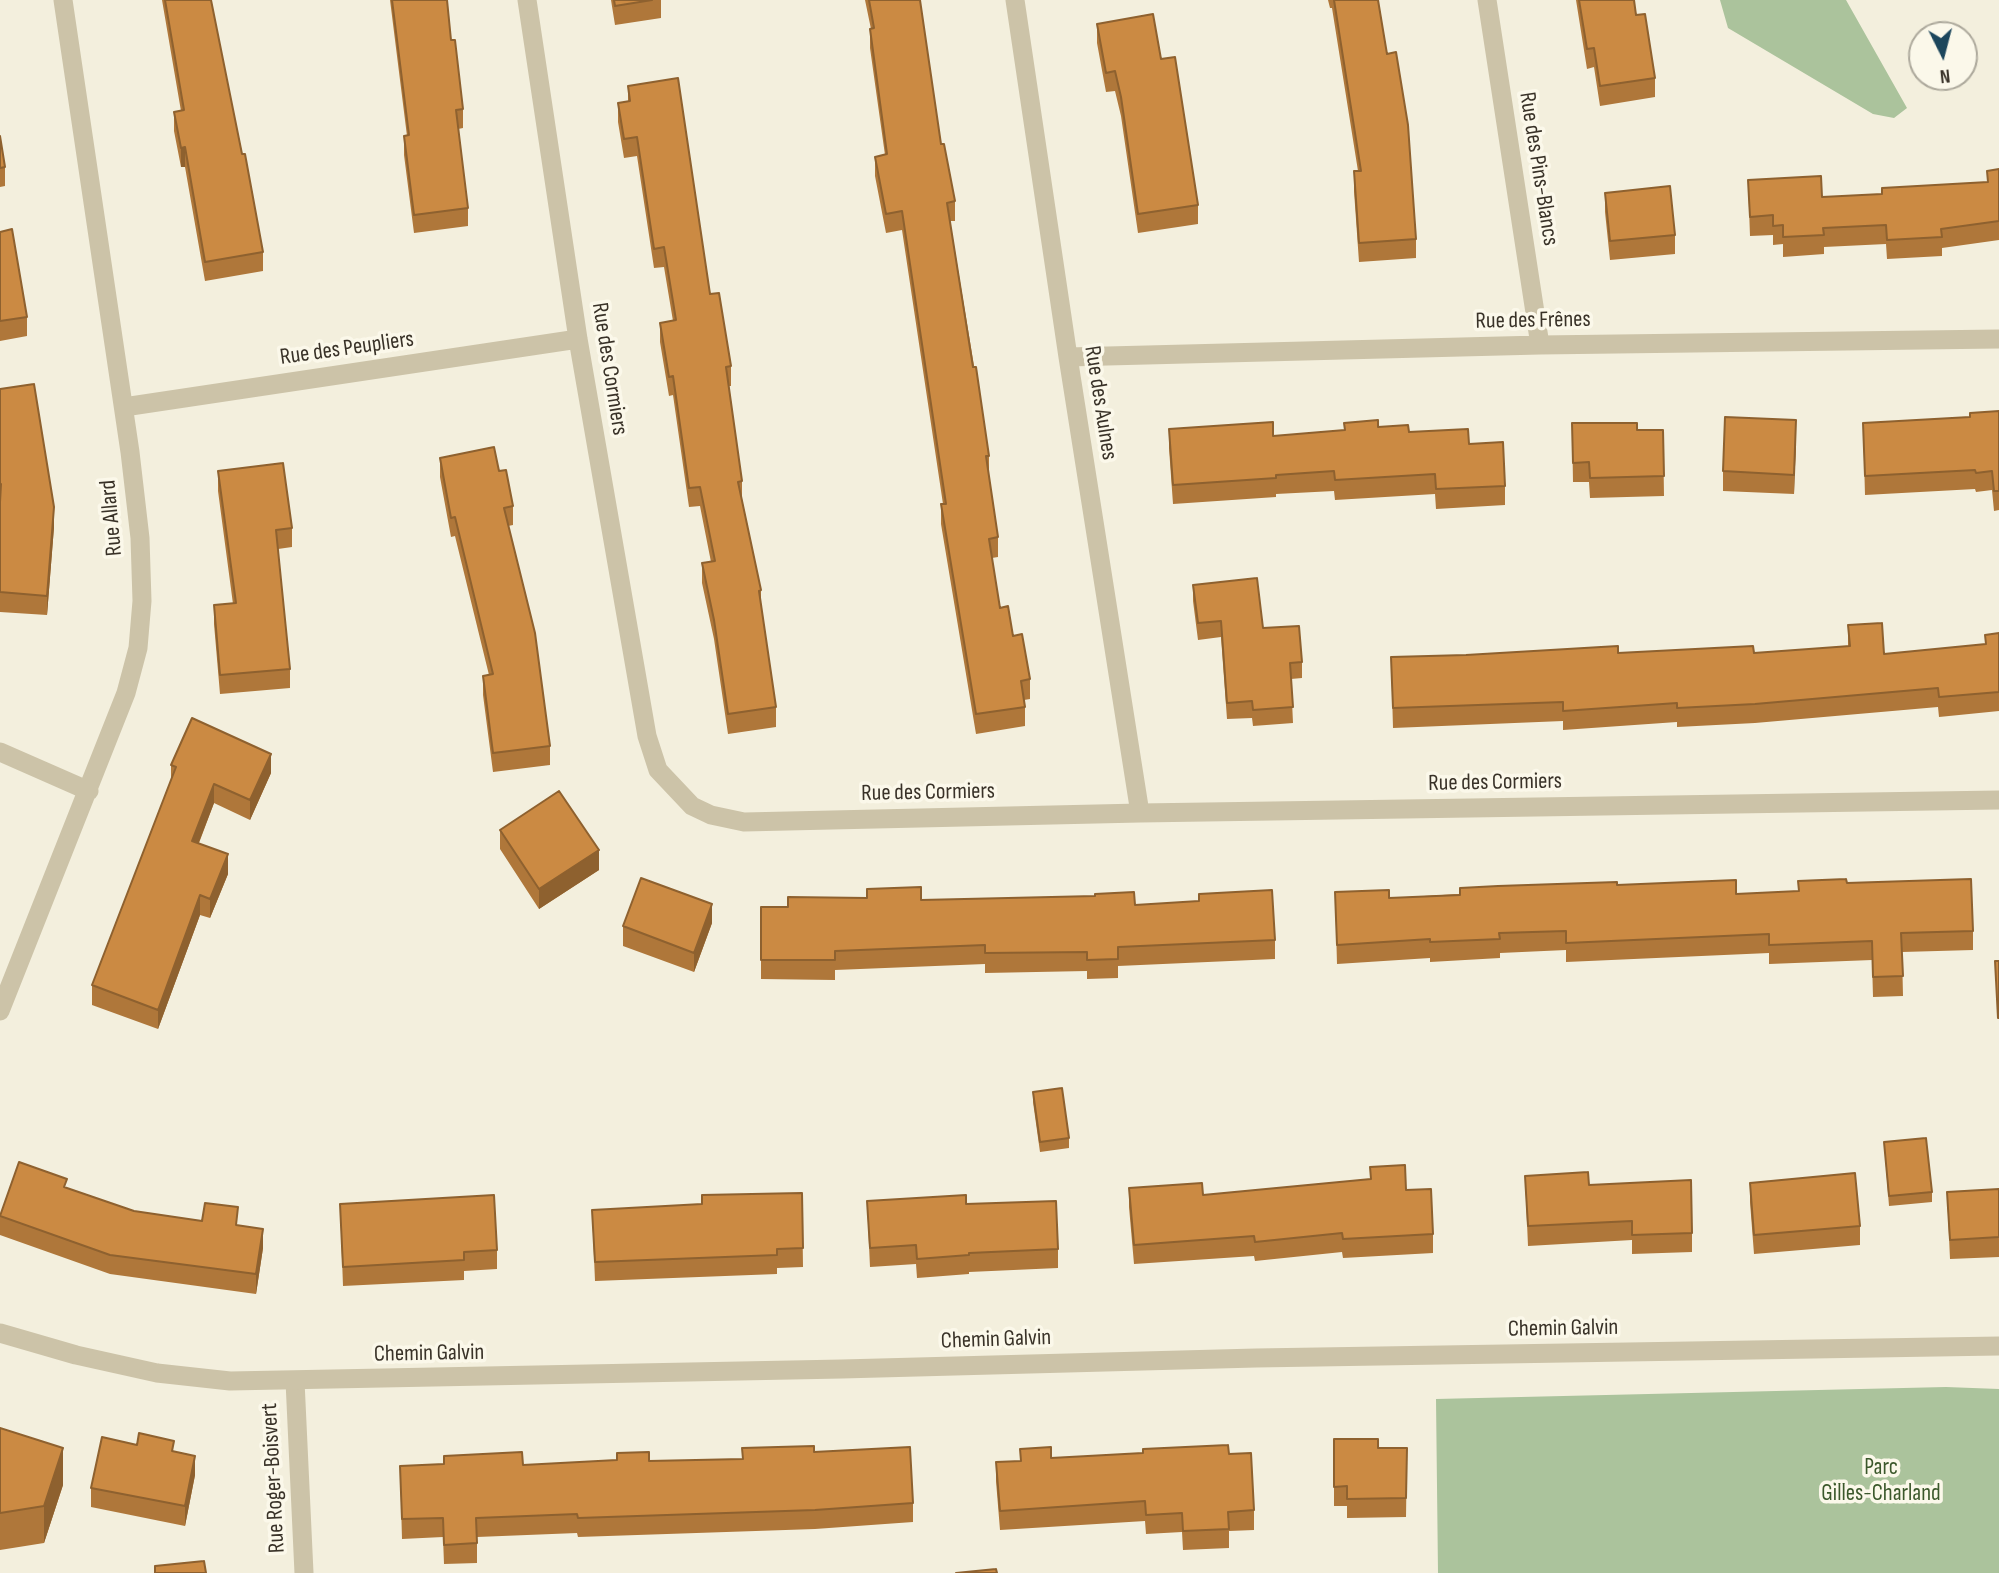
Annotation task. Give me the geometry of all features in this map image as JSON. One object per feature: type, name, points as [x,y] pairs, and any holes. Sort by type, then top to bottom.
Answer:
[{"type":"street","name":"Rue Allard","points":[[0,1011],[126,693],[138,648],[142,601],[140,538],[124,407],[63,0]]},
{"type":"street","name":"Rue des Cormiers","points":[[527,0],[578,339],[647,736],[658,770],[692,806],[744,822],[1999,800]]},
{"type":"street","name":"Rue des Aulnes","points":[[1014,0],[1140,813]]},
{"type":"street","name":"Rue des Pins-Blancs","points":[[1487,0],[1540,345]]},
{"type":"street","name":"Rue des Peupliers","points":[[124,407],[578,339]]},
{"type":"street","name":"Rue des Frênes","points":[[1068,357],[1540,345],[1999,339]]},
{"type":"street","points":[[0,752],[89,791]]},
{"type":"street","name":"Chemin Galvin","points":[[0,1333],[76,1355],[157,1373],[230,1381],[1256,1358],[1999,1346]]},
{"type":"street","name":"Rue Roger-Boisvert","points":[[295,1381],[304,1573]]},
{"type":"green space","points":[[1720,0],[1846,0],[1907,108],[1894,118],[1873,114],[1728,28]]},
{"type":"green space","name":"Parc Gilles-Charland","points":[[1946,1387],[1999,1389],[1999,1573],[1438,1573],[1436,1399]]},
{"type":"building","points":[[165,0],[211,0],[242,154],[245,154],[263,252],[205,262],[185,147],[181,148],[174,112],[184,110]]},
{"type":"building","points":[[392,0],[447,0],[451,40],[455,40],[463,109],[456,110],[468,208],[414,215],[404,136],[409,135]]},
{"type":"building","points":[[614,0],[652,0],[615,6]]},
{"type":"building","points":[[869,0],[920,0],[941,144],[944,144],[955,201],[947,203],[989,456],[986,456],[998,537],[989,539],[1000,608],[1008,606],[1013,636],[1022,634],[1030,679],[1021,681],[1025,707],[976,714],[941,504],[946,504],[902,211],[886,214],[875,157],[887,154],[870,29],[874,28]]},
{"type":"building","points":[[1334,0],[1378,0],[1387,54],[1396,52],[1408,125],[1416,239],[1359,243],[1354,171],[1361,171]]},
{"type":"building","points":[[1579,0],[1634,0],[1636,15],[1645,14],[1655,78],[1600,86],[1594,48],[1587,49]]},
{"type":"building","points":[[1153,14],[1161,59],[1175,57],[1198,205],[1138,214],[1121,97],[1115,71],[1106,73],[1097,24]]},
{"type":"building","points":[[678,78],[710,294],[719,293],[731,366],[726,367],[742,481],[738,482],[761,590],[759,591],[776,707],[728,714],[714,620],[702,563],[715,561],[700,487],[689,488],[673,376],[669,377],[660,323],[676,320],[664,247],[654,249],[637,137],[624,139],[618,103],[630,101],[628,86]]},
{"type":"building","points":[[0,136],[5,167],[0,168]]},
{"type":"building","points":[[1999,169],[1999,221],[1941,229],[1942,237],[1887,240],[1886,225],[1823,228],[1824,235],[1783,237],[1783,225],[1773,226],[1773,215],[1750,217],[1748,180],[1821,176],[1822,197],[1882,194],[1882,188],[1988,182],[1987,171]]},
{"type":"building","points":[[1670,186],[1675,235],[1610,241],[1605,193]]},
{"type":"building","points":[[12,229],[27,317],[0,321],[0,232]]},
{"type":"building","points":[[34,384],[54,507],[47,596],[0,592],[0,389]]},
{"type":"building","points":[[1999,411],[1999,491],[1994,491],[1992,471],[1865,476],[1863,423],[1970,417],[1970,413]]},
{"type":"building","points":[[1725,417],[1796,420],[1794,475],[1723,471]]},
{"type":"building","points":[[1378,420],[1378,427],[1408,425],[1409,432],[1468,429],[1469,444],[1503,442],[1505,486],[1436,489],[1435,474],[1335,480],[1334,471],[1173,485],[1169,429],[1273,422],[1273,436],[1345,430],[1344,423]]},
{"type":"building","points":[[1572,423],[1637,423],[1637,430],[1663,430],[1664,476],[1590,478],[1589,462],[1573,463]]},
{"type":"building","points":[[494,447],[499,471],[506,470],[513,506],[504,508],[535,633],[550,746],[493,753],[483,676],[493,674],[455,517],[451,518],[440,458]]},
{"type":"building","points":[[283,463],[292,528],[276,530],[290,669],[220,675],[214,605],[236,603],[218,471]]},
{"type":"building","points":[[1257,578],[1263,628],[1299,626],[1302,662],[1290,663],[1293,707],[1253,710],[1252,701],[1227,703],[1221,621],[1198,623],[1193,585]]},
{"type":"building","points":[[1882,623],[1884,654],[1986,644],[1985,635],[1999,633],[1999,692],[1939,697],[1938,688],[1677,708],[1677,703],[1563,711],[1563,702],[1393,708],[1391,657],[1618,646],[1618,653],[1753,646],[1754,653],[1850,646],[1848,625]]},
{"type":"building","points":[[192,718],[271,754],[250,800],[214,784],[192,841],[228,854],[210,899],[200,895],[158,1010],[92,985],[176,767],[171,765]]},
{"type":"building","points":[[559,791],[599,850],[539,889],[500,830]]},
{"type":"building","points":[[641,878],[712,904],[694,953],[623,926]]},
{"type":"building","points":[[1846,879],[1847,883],[1971,879],[1973,931],[1901,933],[1903,976],[1873,977],[1872,941],[1769,945],[1769,934],[1566,943],[1566,931],[1499,933],[1500,939],[1430,942],[1430,939],[1337,945],[1335,892],[1389,890],[1389,898],[1460,895],[1460,888],[1498,886],[1736,880],[1736,894],[1799,891],[1798,881]]},
{"type":"building","points":[[921,887],[921,900],[1095,896],[1134,892],[1135,905],[1199,901],[1199,894],[1272,890],[1275,940],[1118,947],[1118,959],[1087,960],[1087,952],[985,953],[985,945],[835,951],[835,960],[761,960],[761,907],[788,907],[788,897],[867,898],[867,889]]},
{"type":"building","points":[[1995,961],[1999,961],[1999,1018],[1998,1018]]},
{"type":"building","points":[[1062,1088],[1069,1138],[1040,1142],[1033,1092]]},
{"type":"building","points":[[1926,1138],[1932,1192],[1889,1196],[1884,1142]]},
{"type":"building","points":[[19,1162],[67,1179],[64,1187],[134,1211],[202,1221],[205,1203],[238,1207],[236,1225],[263,1229],[256,1274],[110,1255],[0,1216]]},
{"type":"building","points":[[1405,1165],[1406,1190],[1431,1189],[1433,1234],[1343,1239],[1342,1233],[1255,1242],[1254,1236],[1134,1245],[1129,1188],[1202,1183],[1203,1195],[1371,1179],[1370,1167]]},
{"type":"building","points":[[1588,1172],[1589,1185],[1691,1180],[1692,1233],[1632,1235],[1632,1221],[1528,1226],[1525,1176]]},
{"type":"building","points":[[1855,1173],[1860,1226],[1754,1235],[1750,1183]]},
{"type":"building","points":[[1999,1189],[1999,1237],[1950,1240],[1947,1192]]},
{"type":"building","points":[[802,1193],[803,1248],[777,1249],[777,1255],[595,1262],[592,1210],[702,1204],[702,1195]]},
{"type":"building","points":[[494,1195],[497,1250],[464,1252],[464,1260],[343,1267],[340,1204]]},
{"type":"building","points":[[966,1195],[966,1204],[1056,1201],[1058,1249],[969,1253],[917,1259],[916,1245],[870,1248],[867,1201]]},
{"type":"building","points":[[0,1428],[63,1448],[44,1506],[0,1513]]},
{"type":"building","points":[[139,1433],[174,1441],[172,1451],[195,1456],[185,1506],[91,1488],[102,1437],[137,1445]]},
{"type":"building","points":[[1334,1439],[1378,1439],[1378,1448],[1407,1448],[1406,1498],[1347,1499],[1347,1486],[1334,1487]]},
{"type":"building","points":[[1228,1445],[1229,1454],[1251,1453],[1254,1510],[1228,1512],[1229,1529],[1183,1531],[1182,1513],[1146,1515],[1145,1501],[1000,1511],[996,1462],[1021,1461],[1020,1449],[1051,1447],[1051,1458],[1143,1453],[1143,1449]]},
{"type":"building","points":[[814,1446],[814,1452],[910,1447],[913,1503],[815,1510],[578,1518],[577,1514],[476,1518],[477,1543],[444,1545],[443,1518],[402,1519],[400,1466],[444,1464],[444,1456],[522,1452],[523,1465],[617,1460],[617,1453],[649,1452],[649,1461],[743,1459],[742,1448]]},
{"type":"building","points":[[204,1561],[206,1573],[155,1573],[155,1566]]},
{"type":"building","points":[[996,1569],[997,1573],[956,1573]]}]
